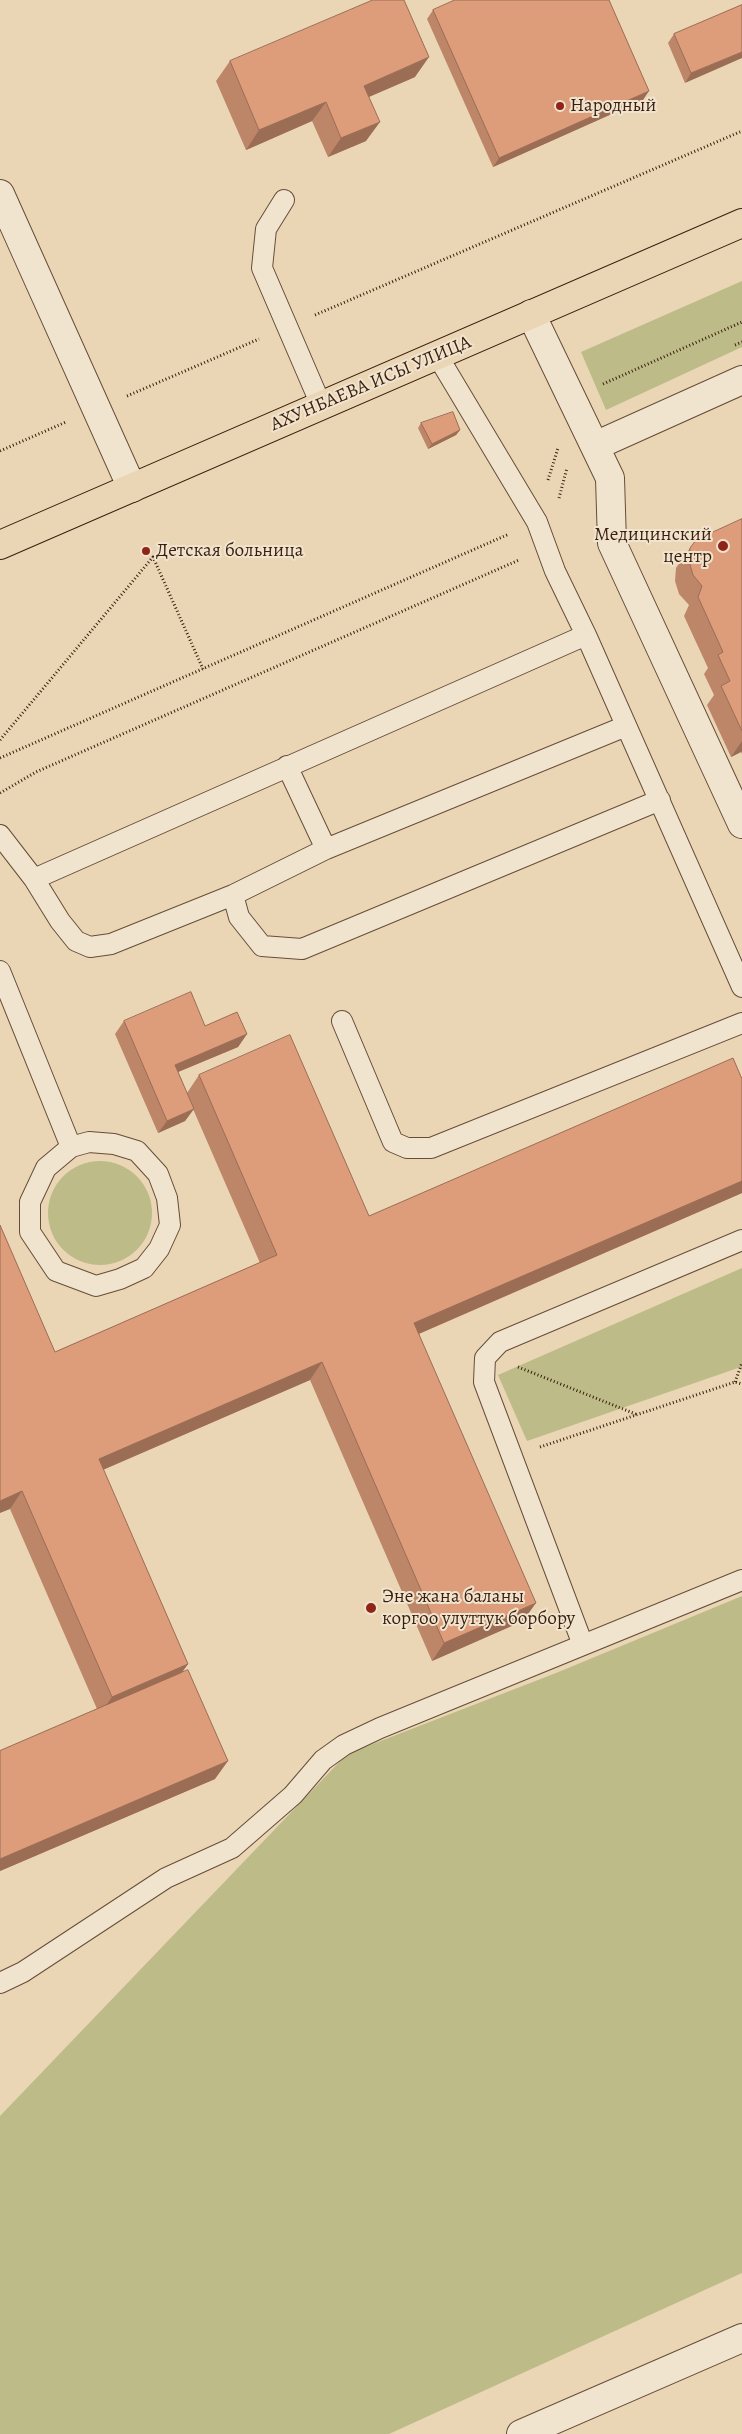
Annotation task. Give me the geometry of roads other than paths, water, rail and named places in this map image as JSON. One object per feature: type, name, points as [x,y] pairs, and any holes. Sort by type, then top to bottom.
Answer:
[{"type":"main road","name":"АХУНБАЕВА ИСЫ УЛИЦА","points":[[0,545],[742,223]]},
{"type":"street","points":[[0,194],[132,488]]},
{"type":"street","points":[[531,314],[610,478],[612,543],[742,824]]},
{"type":"street","points":[[595,446],[742,380]]},
{"type":"street","points":[[521,2434],[742,2338]]},
{"type":"lane","points":[[284,200],[266,229],[262,268],[322,405]]},
{"type":"lane","points":[[436,355],[537,522],[546,548],[742,987]]},
{"type":"lane","points":[[34,879],[586,635]]},
{"type":"lane","points":[[0,835],[34,879],[65,928],[76,941],[90,947],[111,944],[233,896],[326,849],[626,726]]},
{"type":"lane","points":[[287,766],[326,849]]},
{"type":"lane","points":[[233,896],[239,917],[262,946],[302,949],[660,800]]},
{"type":"lane","points":[[0,971],[71,1147]]},
{"type":"lane","points":[[342,1021],[394,1142],[407,1148],[431,1148],[742,1024]]},
{"type":"lane","points":[[89,1142],[114,1144],[137,1150],[158,1174],[167,1198],[170,1225],[159,1249],[144,1268],[120,1279],[96,1286],[56,1271],[30,1232],[30,1202],[46,1168],[71,1147],[89,1142]]},
{"type":"lane","points":[[583,1645],[484,1382],[485,1358],[500,1342],[531,1327],[742,1240]]},
{"type":"lane","points":[[0,1983],[23,1972],[166,1878],[232,1848],[293,1794],[323,1760],[344,1745],[380,1728],[742,1580]]},
{"type":"place","name":"Народный","points":[[560,106]]},
{"type":"place","name":"Медицинский центр","points":[[723,546]]},
{"type":"place","name":"Детская больница","points":[[146,551]]},
{"type":"place","name":"Эне жана баланы коргоо улуттук борбору","points":[[371,1608]]}]
